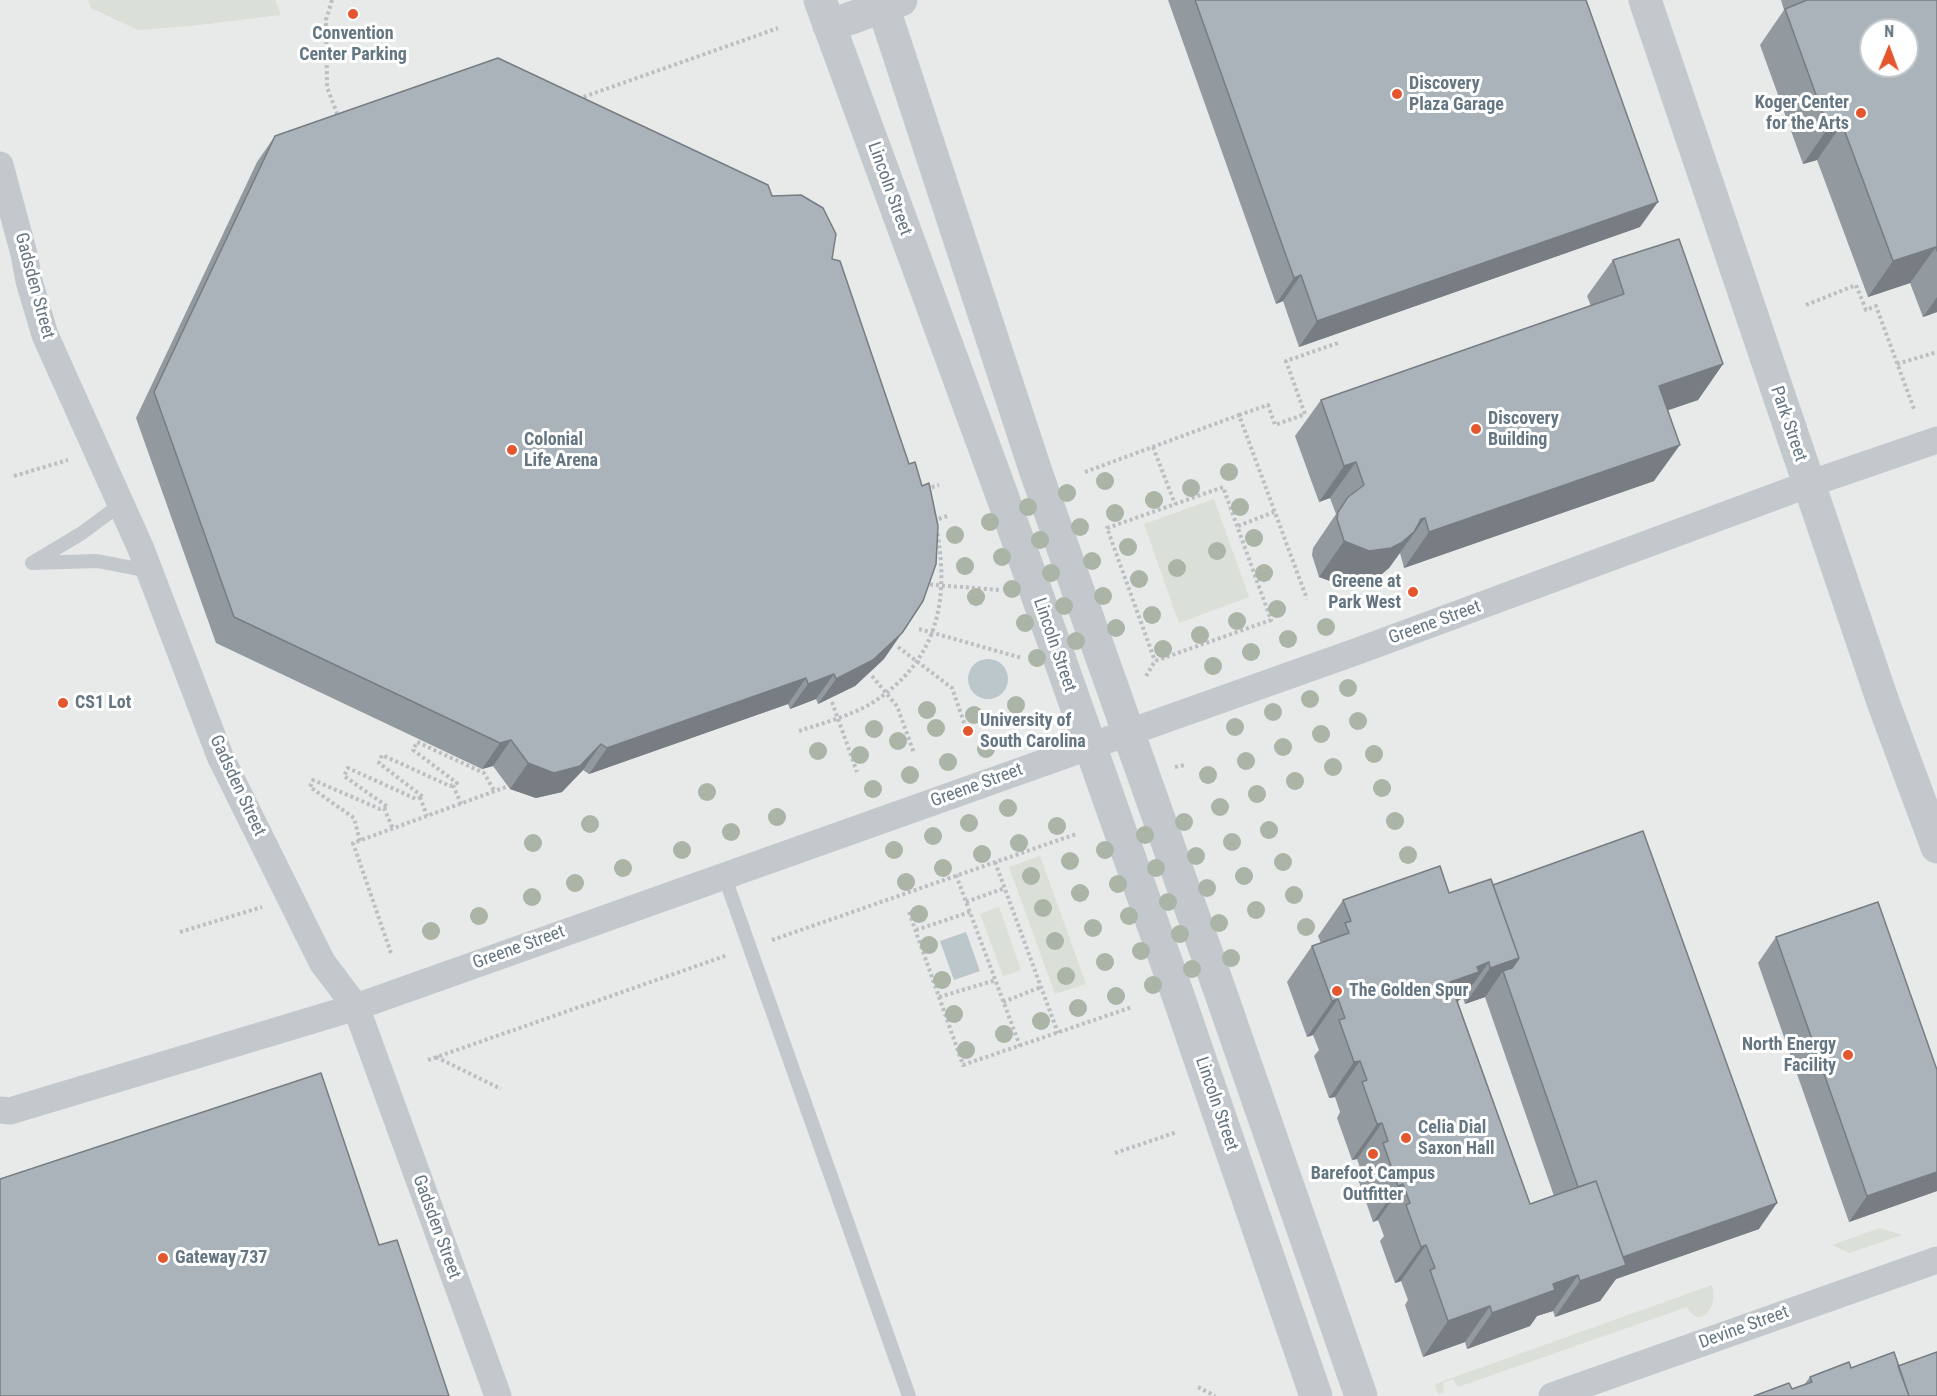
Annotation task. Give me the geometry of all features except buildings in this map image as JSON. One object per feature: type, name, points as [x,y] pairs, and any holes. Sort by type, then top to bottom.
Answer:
[{"type":"street","name":"Park Street","points":[[1645,0],[1883,702],[1937,847]]},
{"type":"street","points":[[824,13],[888,2],[1036,472],[1361,1396]]},
{"type":"street","name":"Lincoln Street","points":[[824,13],[1003,498],[1316,1396]]},
{"type":"street","name":"Gadsden Street","points":[[0,165],[45,335],[149,571],[220,756],[322,962],[356,1007],[498,1396]]},
{"type":"street","name":"Greene Street","points":[[3,1115],[356,1007],[1358,651],[1809,484],[1937,441]]},
{"type":"street","name":"Devine Street","points":[[1552,1396],[1937,1260]]},
{"type":"lane","points":[[121,504],[82,533],[32,563],[97,561],[149,571]]},
{"type":"lane","points":[[724,875],[909,1396]]},
{"type":"path","points":[[332,0],[326,20],[327,87],[339,121]]},
{"type":"path","points":[[573,101],[778,28]]},
{"type":"path","points":[[1806,305],[1856,285],[1866,310],[1876,306],[1914,410]]},
{"type":"path","points":[[1085,472],[1268,405],[1275,425],[1305,414],[1286,361],[1338,343]]},
{"type":"path","points":[[1897,364],[1937,352]]},
{"type":"path","points":[[1239,416],[1307,599]]},
{"type":"path","points":[[1153,447],[1175,504]]},
{"type":"path","points":[[14,476],[69,459]]},
{"type":"path","points":[[924,490],[939,485]]},
{"type":"path","points":[[1146,676],[1155,661],[1271,620],[1223,487],[1107,528],[1155,661]]},
{"type":"path","points":[[799,731],[870,704],[886,693],[917,662],[937,619],[941,585],[942,556],[931,510]]},
{"type":"path","points":[[1238,526],[1274,512]]},
{"type":"path","points":[[927,523],[950,515]]},
{"type":"path","points":[[924,584],[999,590]]},
{"type":"path","points":[[919,629],[1022,658]]},
{"type":"path","points":[[898,647],[952,688],[968,734]]},
{"type":"path","points":[[872,676],[897,706],[914,753]]},
{"type":"path","points":[[832,702],[857,772]]},
{"type":"path","points":[[427,816],[420,797],[423,797],[379,763],[382,755],[450,786],[457,783],[413,750],[417,742],[484,773],[495,792]]},
{"type":"path","points":[[1174,767],[1185,765]]},
{"type":"path","points":[[360,841],[354,818],[310,787],[313,780],[380,809],[388,807],[344,776],[348,768],[417,799],[420,797]]},
{"type":"path","points":[[453,785],[461,804]]},
{"type":"path","points":[[391,953],[353,843],[506,787]]},
{"type":"path","points":[[384,808],[393,829]]},
{"type":"path","points":[[995,862],[1058,1033]]},
{"type":"path","points":[[956,875],[993,981],[1020,1046]]},
{"type":"path","points":[[966,902],[1005,888]]},
{"type":"path","points":[[180,932],[263,907]]},
{"type":"path","points":[[909,912],[963,1065],[1132,1007]]},
{"type":"path","points":[[916,930],[968,913]]},
{"type":"path","points":[[939,997],[993,981]]},
{"type":"path","points":[[1003,1002],[1041,987]]},
{"type":"path","points":[[435,1057],[501,1089]]},
{"type":"path","points":[[1114,1153],[1177,1132]]},
{"type":"path","points":[[1198,1387],[1215,1396]]},
{"type":"shaded area","name":"University of South Carolina","points":[[0,0],[852,0],[859,19],[912,0],[1937,0],[1937,1396],[0,1396]]},
{"type":"shaded area","points":[[88,0],[275,0],[281,15],[138,30],[91,8]]},
{"type":"shaded area","points":[[1214,499],[1249,597],[1179,623],[1144,524]]},
{"type":"shaded area","points":[[988,659],[1002,665],[1008,679],[1002,693],[988,699],[974,693],[968,679],[974,665]]},
{"type":"shaded area","points":[[1040,856],[1086,984],[1055,994],[1009,867]]},
{"type":"shaded area","points":[[999,907],[1021,970],[1003,976],[980,914]]},
{"type":"shaded area","points":[[966,932],[980,971],[954,980],[940,941]]},
{"type":"shaded area","points":[[1880,1228],[1902,1235],[1849,1253],[1832,1245]]},
{"type":"shaded area","points":[[1712,1285],[1711,1306],[1709,1311],[1702,1316],[1694,1315],[1687,1307],[1458,1387],[1453,1379],[1443,1383],[1444,1392],[1438,1394],[1435,1384]]},
{"type":"place","name":"Convention Center Parking","points":[[353,14]]},
{"type":"place","name":"Discovery Plaza Garage","points":[[1397,94]]},
{"type":"place","name":"Koger Center for the Arts","points":[[1861,113]]},
{"type":"place","name":"Discovery Building","points":[[1476,429]]},
{"type":"place","name":"Colonial Life Arena","points":[[512,450]]},
{"type":"place","name":"Greene at Park West","points":[[1413,592]]},
{"type":"place","name":"CS1 Lot","points":[[63,703]]},
{"type":"place","name":"University of South Carolina","points":[[968,731]]},
{"type":"place","name":"The Golden Spur","points":[[1337,991]]},
{"type":"place","name":"North Energy Facility","points":[[1848,1055]]},
{"type":"place","name":"Celia Dial Saxon Hall","points":[[1406,1138]]},
{"type":"place","name":"Barefoot Campus Outfitter","points":[[1373,1154]]},
{"type":"place","name":"Gateway 737","points":[[163,1258]]}]
